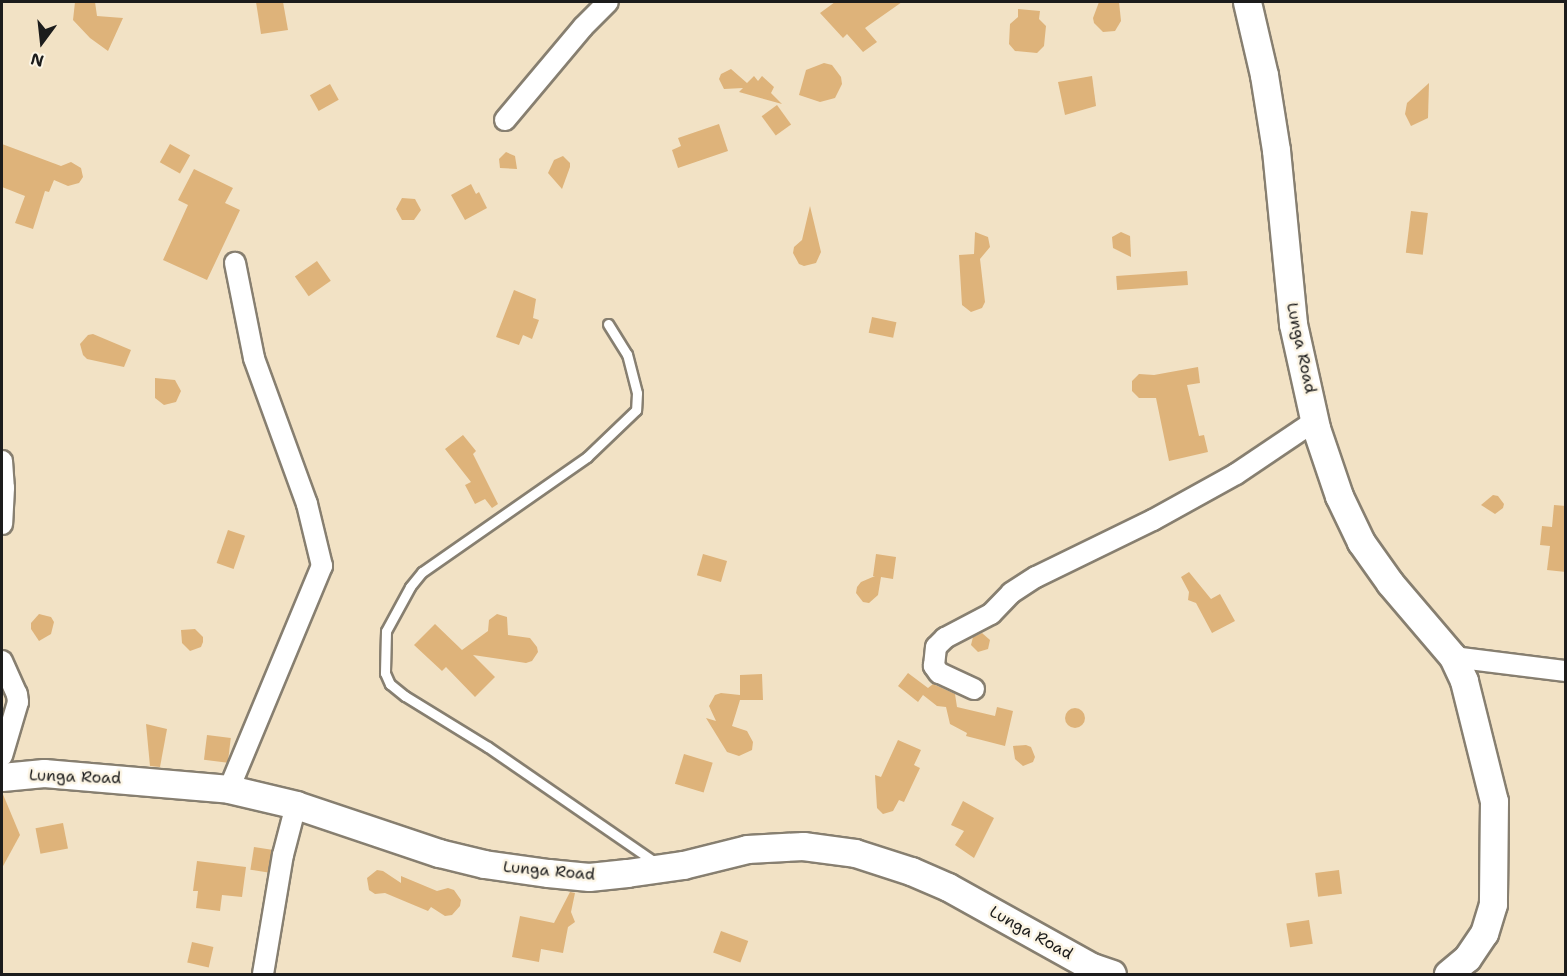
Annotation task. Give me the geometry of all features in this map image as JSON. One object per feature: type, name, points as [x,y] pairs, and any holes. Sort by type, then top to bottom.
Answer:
[{"type":"street","points":[[505,120],[583,27],[608,2]]},
{"type":"street","name":"Lunga Road","points":[[1247,2],[1264,75],[1276,150],[1293,324],[1316,420],[1339,496],[1361,542],[1390,583],[1452,657],[1464,681],[1473,711],[1494,801],[1493,904],[1484,933],[1467,958],[1448,975]]},
{"type":"street","points":[[229,789],[322,567],[307,504],[254,358],[235,263]]},
{"type":"street","points":[[974,689],[939,673],[934,666],[936,647],[945,638],[991,614],[1011,593],[1036,578],[1153,520],[1236,474],[1316,420]]},
{"type":"street","points":[[2,461],[4,488],[2,524]]},
{"type":"street","points":[[1452,657],[1566,671]]},
{"type":"street","points":[[2,661],[17,694],[18,702],[2,756]]},
{"type":"street","name":"Lunga Road","points":[[2,777],[44,773],[229,789],[296,805],[439,854],[484,864],[589,877],[663,868],[747,849],[803,846],[855,853],[911,870],[948,887],[1092,967],[1112,975]]},
{"type":"street","points":[[263,975],[284,855],[296,805]]},
{"type":"lane","points":[[608,324],[627,354],[637,393],[636,410],[587,457],[422,572],[410,587],[386,631],[385,673],[390,684],[405,696],[488,747],[663,868]]},
{"type":"building","points":[[75,2],[95,2],[97,16],[123,18],[108,51],[90,38],[73,20]]},
{"type":"building","points":[[256,2],[283,2],[288,30],[261,34]]},
{"type":"building","points":[[835,2],[902,2],[865,28],[877,42],[863,52],[847,34],[843,38],[820,13]]},
{"type":"building","points":[[1099,2],[1119,2],[1121,21],[1115,31],[1103,32],[1094,23],[1093,18]]},
{"type":"building","points":[[1018,9],[1040,11],[1039,19],[1046,26],[1044,46],[1037,53],[1015,51],[1009,44],[1010,24],[1018,17]]},
{"type":"building","points":[[824,63],[832,65],[841,77],[842,84],[835,98],[820,102],[799,95],[806,70]]},
{"type":"building","points":[[731,69],[747,83],[754,76],[758,81],[762,76],[774,87],[771,93],[782,104],[739,92],[743,88],[724,89],[719,79],[721,74]]},
{"type":"building","points":[[1092,76],[1096,106],[1065,115],[1058,82]]},
{"type":"building","points":[[1429,83],[1428,118],[1411,126],[1405,114],[1407,103]]},
{"type":"building","points":[[330,84],[339,100],[319,111],[310,95]]},
{"type":"building","points":[[777,105],[791,124],[776,136],[762,116]]},
{"type":"building","points":[[719,124],[728,151],[678,168],[672,150],[681,146],[678,138]]},
{"type":"building","points":[[2,144],[61,166],[71,162],[81,168],[83,177],[79,183],[68,186],[54,180],[49,192],[45,191],[33,229],[15,223],[25,196],[2,187]]},
{"type":"building","points":[[170,144],[190,155],[180,174],[160,162]]},
{"type":"building","points":[[506,152],[515,156],[517,169],[500,168],[499,159]]},
{"type":"building","points":[[563,156],[570,163],[570,167],[562,189],[548,173],[554,160]]},
{"type":"building","points":[[194,169],[233,188],[225,203],[240,210],[207,280],[163,260],[188,205],[178,200]]},
{"type":"building","points":[[471,184],[476,194],[479,192],[487,208],[465,220],[451,195]]},
{"type":"building","points":[[402,198],[415,199],[421,210],[414,220],[402,220],[396,209]]},
{"type":"building","points":[[810,206],[821,252],[816,263],[804,266],[799,264],[793,253],[794,247],[802,240]]},
{"type":"building","points":[[1411,211],[1428,213],[1423,255],[1406,253]]},
{"type":"building","points":[[975,232],[988,237],[990,247],[980,259],[985,302],[982,308],[971,312],[962,305],[959,255],[974,254]]},
{"type":"building","points":[[1121,232],[1130,236],[1131,257],[1113,248],[1112,237]]},
{"type":"building","points":[[317,261],[331,281],[309,296],[295,276]]},
{"type":"building","points":[[1187,271],[1188,285],[1117,290],[1116,276]]},
{"type":"building","points":[[514,290],[536,299],[533,318],[539,320],[532,339],[523,335],[519,345],[496,337]]},
{"type":"building","points":[[872,317],[896,322],[893,338],[869,333]]},
{"type":"building","points":[[93,334],[131,350],[124,367],[87,359],[83,355],[80,344],[88,335]]},
{"type":"building","points":[[1198,367],[1200,383],[1187,385],[1199,436],[1204,435],[1208,452],[1169,461],[1156,398],[1139,398],[1132,391],[1132,381],[1139,374],[1154,375]]},
{"type":"building","points":[[155,378],[175,380],[181,391],[176,402],[164,405],[155,398]]},
{"type":"building","points":[[463,435],[476,451],[473,454],[498,504],[492,508],[485,499],[475,504],[465,485],[471,482],[445,449]]},
{"type":"building","points":[[1493,495],[1498,496],[1504,504],[1503,508],[1495,514],[1481,505]]},
{"type":"building","points":[[1554,505],[1566,506],[1566,572],[1547,570],[1550,546],[1540,545],[1542,526],[1552,527]]},
{"type":"building","points":[[228,530],[245,536],[234,569],[217,563]]},
{"type":"building","points":[[703,554],[727,561],[721,582],[697,575]]},
{"type":"building","points":[[876,554],[896,557],[893,579],[881,577],[878,595],[869,603],[863,602],[856,593],[857,587],[861,582],[875,576],[873,576]]},
{"type":"building","points":[[1189,572],[1211,599],[1220,594],[1235,621],[1212,633],[1196,603],[1188,600],[1189,592],[1181,577]]},
{"type":"building","points":[[39,614],[51,617],[54,622],[51,634],[39,641],[31,629],[31,623]]},
{"type":"building","points":[[497,614],[507,617],[508,635],[530,638],[538,652],[532,661],[526,663],[473,655],[495,677],[475,697],[446,667],[442,671],[414,645],[435,624],[462,650],[488,631],[489,620]]},
{"type":"building","points":[[195,629],[203,637],[203,642],[201,647],[190,651],[182,643],[181,630]]},
{"type":"building","points":[[982,633],[990,640],[988,649],[978,652],[971,645],[973,637]]},
{"type":"building","points":[[908,673],[928,688],[933,684],[955,694],[957,707],[995,716],[997,707],[1013,711],[1005,746],[966,736],[967,733],[950,724],[946,707],[937,706],[923,695],[918,702],[898,686]]},
{"type":"building","points":[[762,674],[763,700],[740,700],[732,726],[747,731],[753,742],[752,750],[739,756],[727,752],[706,718],[716,721],[709,706],[715,695],[721,693],[740,695],[740,675]]},
{"type":"building","points":[[1075,708],[1082,711],[1085,718],[1082,725],[1075,728],[1068,725],[1065,718],[1068,711]]},
{"type":"building","points":[[146,724],[167,729],[160,767],[150,766]]},
{"type":"building","points":[[207,735],[231,738],[228,763],[204,760]]},
{"type":"building","points":[[898,740],[921,750],[914,765],[920,768],[904,802],[899,800],[893,811],[883,814],[877,808],[875,775],[881,777]]},
{"type":"building","points":[[1013,746],[1031,747],[1035,757],[1033,762],[1023,766],[1015,759]]},
{"type":"building","points":[[684,754],[713,763],[704,792],[675,784]]},
{"type":"building","points":[[2,792],[20,835],[2,868]]},
{"type":"building","points":[[963,801],[994,818],[974,858],[955,845],[964,831],[951,825]]},
{"type":"building","points":[[63,823],[68,849],[40,854],[36,828]]},
{"type":"building","points":[[254,847],[272,850],[268,873],[250,870]]},
{"type":"building","points":[[197,861],[246,867],[242,897],[222,895],[220,911],[196,908],[198,891],[193,891]]},
{"type":"building","points":[[377,870],[383,871],[401,883],[401,876],[437,891],[448,888],[454,890],[461,900],[460,906],[452,915],[445,916],[431,907],[428,911],[385,893],[375,894],[369,890],[367,878]]},
{"type":"building","points":[[1339,870],[1342,894],[1318,897],[1315,873]]},
{"type":"building","points":[[570,892],[575,893],[571,912],[575,922],[568,927],[563,953],[541,949],[539,962],[512,957],[520,916],[554,923]]},
{"type":"building","points":[[1309,920],[1313,944],[1290,947],[1286,924]]},
{"type":"building","points":[[721,931],[748,941],[740,963],[713,953]]},
{"type":"building","points":[[192,942],[213,947],[209,967],[187,962]]}]
